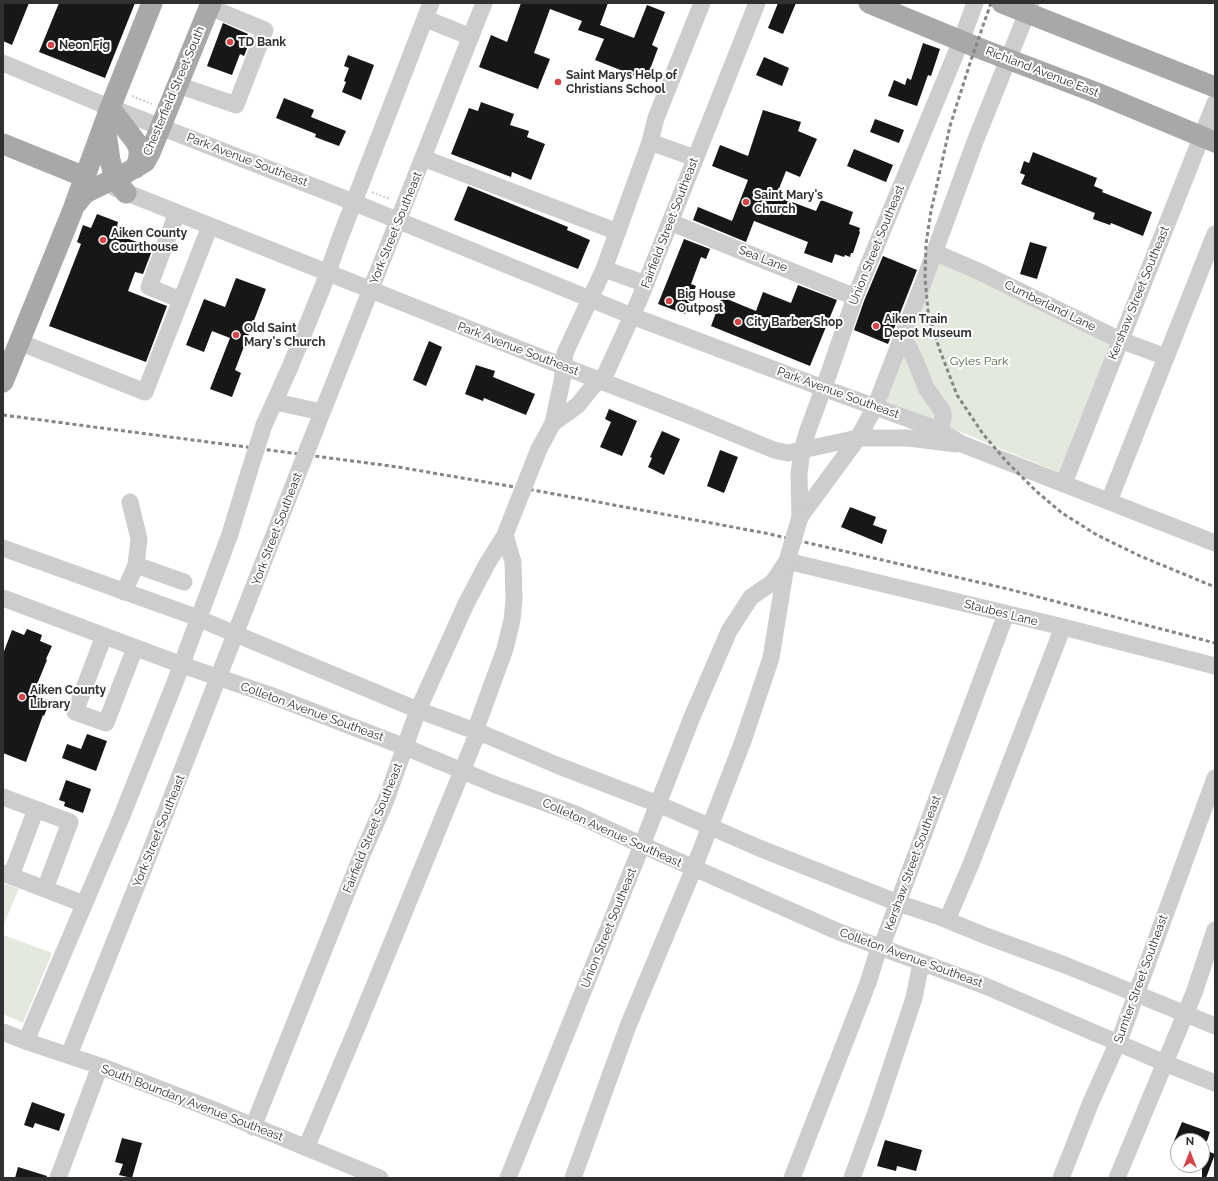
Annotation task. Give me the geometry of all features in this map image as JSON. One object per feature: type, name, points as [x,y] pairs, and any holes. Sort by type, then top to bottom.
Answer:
[{"type":"main road","points":[[108,183],[108,115],[152,3]]},
{"type":"main road","name":"Richland Avenue East","points":[[869,3],[961,41],[1097,93],[1208,139]]},
{"type":"main road","points":[[1002,3],[1029,8],[1215,87]]},
{"type":"main road","name":"Chesterfield Street South","points":[[3,382],[72,212],[78,201],[85,193],[108,183],[145,162],[150,153],[178,85],[207,4]]},
{"type":"main road","points":[[108,115],[136,142],[139,149],[139,157],[136,168]]},
{"type":"main road","points":[[108,115],[110,160],[108,183]]},
{"type":"main road","points":[[3,144],[108,183]]},
{"type":"street","points":[[26,1041],[124,810],[182,665],[230,534],[264,425],[290,367],[328,274],[354,202],[431,3]]},
{"type":"street","name":"York Street Southeast","points":[[69,1055],[484,3]]},
{"type":"street","name":"Fairfield Street Southeast","points":[[254,1127],[361,856],[386,800],[418,710],[466,604],[486,564],[508,529],[539,449],[553,423],[562,381],[565,353],[604,269],[650,142],[656,118],[702,3]]},
{"type":"street","name":"Fairfield Street Southeast","points":[[553,423],[578,405],[606,373],[646,284],[756,3]]},
{"type":"street","name":"Union Street Southeast","points":[[573,1178],[628,1026],[694,868],[743,741],[771,658],[787,561],[800,517],[799,474],[802,450],[808,430],[855,297],[961,41],[975,3]]},
{"type":"street","points":[[178,85],[236,105],[265,30],[207,4]]},
{"type":"street","name":"Union Street Southeast","points":[[800,517],[858,438],[875,407],[902,340],[976,139],[1029,8]]},
{"type":"street","points":[[426,19],[471,37]]},
{"type":"street","name":"Park Avenue Southeast","points":[[3,63],[108,115],[161,127],[354,202],[632,316],[939,430],[962,444],[1215,543]]},
{"type":"street","name":"Kershaw Street Southeast","points":[[1064,483],[1120,340],[1208,139],[1215,103]]},
{"type":"street","points":[[650,142],[695,158]]},
{"type":"street","points":[[423,158],[618,232]]},
{"type":"street","name":"Park Avenue Southeast","points":[[108,183],[177,213],[328,274],[600,380],[774,450],[788,453],[858,438],[908,438],[962,444]]},
{"type":"street","points":[[177,213],[149,287],[181,300]]},
{"type":"street","name":"Sea Lane","points":[[670,222],[855,297]]},
{"type":"street","points":[[19,342],[145,392],[210,226]]},
{"type":"street","points":[[1109,501],[1215,234]]},
{"type":"street","name":"Cumberland Lane","points":[[934,252],[978,271],[1120,340],[1166,357]]},
{"type":"street","points":[[604,269],[646,284]]},
{"type":"street","points":[[902,340],[908,346],[915,360],[926,388],[944,412],[944,419],[939,430]]},
{"type":"street","points":[[275,402],[322,412]]},
{"type":"street","points":[[124,592],[136,565],[139,539],[130,502]]},
{"type":"street","points":[[306,1148],[358,1025],[460,774],[463,771],[502,655],[512,620],[514,600],[513,562],[508,529]]},
{"type":"street","points":[[3,548],[198,619],[418,710],[477,731],[559,766],[658,804],[759,848],[898,903],[947,920],[1137,994],[1185,1015],[1215,1026]]},
{"type":"street","name":"Union Street Southeast","points":[[508,1178],[642,846],[692,717],[728,631],[751,597],[773,582],[787,561]]},
{"type":"street","name":"Staubes Lane","points":[[787,561],[1215,666]]},
{"type":"street","points":[[136,565],[184,582]]},
{"type":"street","name":"Colleton Avenue Southeast","points":[[3,598],[135,648],[270,695],[405,747],[496,785],[573,813],[642,846],[839,932],[983,985],[1215,1083]]},
{"type":"street","name":"Kershaw Street Southeast","points":[[792,1178],[868,983],[878,951],[881,948],[1006,614]]},
{"type":"street","points":[[947,920],[1063,628]]},
{"type":"street","points":[[104,636],[74,712],[106,724],[135,648]]},
{"type":"street","name":"Sumter Street Southeast","points":[[1061,1178],[1090,1102],[1118,1043],[1137,994],[1215,778]]},
{"type":"street","points":[[3,797],[70,822],[45,889]]},
{"type":"street","points":[[36,809],[7,875],[84,904]]},
{"type":"street","points":[[1117,1178],[1194,993],[1215,930]]},
{"type":"street","points":[[852,1178],[914,998],[921,963]]},
{"type":"street","name":"South Boundary Avenue Southeast","points":[[3,1032],[100,1066],[380,1178]]},
{"type":"street","points":[[58,1178],[100,1066]]},
{"type":"path","points":[[126,94],[152,104]]},
{"type":"path","points":[[367,190],[397,202]]},
{"type":"green space","name":"Gyles Park","points":[[940,262],[1111,342],[1060,473],[885,401]]},
{"type":"green space","points":[[3,883],[19,889],[3,926]]},
{"type":"green space","points":[[3,935],[52,953],[23,1023],[3,1014]]},
{"type":"building","points":[[3,3],[29,3],[12,45],[3,41]]},
{"type":"building","points":[[59,3],[135,3],[105,78],[39,52]]},
{"type":"building","points":[[521,3],[608,3],[600,25],[634,38],[647,5],[665,12],[652,45],[658,48],[646,80],[595,60],[604,39],[578,30],[582,21],[550,9],[534,53],[550,59],[538,89],[479,67],[491,35],[507,42]]},
{"type":"building","points":[[778,3],[796,3],[783,34],[768,28]]},
{"type":"building","points":[[223,23],[248,34],[246,40],[250,41],[244,56],[240,54],[232,75],[207,66]]},
{"type":"building","points":[[923,43],[940,49],[931,76],[928,75],[917,106],[888,96],[894,80],[905,85],[907,78],[911,80]]},
{"type":"building","points":[[348,55],[374,65],[361,100],[342,92],[349,68],[344,66]]},
{"type":"building","points":[[764,57],[789,68],[782,86],[756,75]]},
{"type":"building","points":[[284,98],[314,110],[311,117],[346,131],[339,146],[315,137],[316,134],[276,118]]},
{"type":"building","points":[[481,102],[514,114],[510,125],[529,131],[527,137],[545,144],[531,180],[512,172],[511,177],[451,154],[469,108],[478,111]]},
{"type":"building","points":[[763,110],[801,122],[798,131],[817,139],[800,177],[786,171],[776,196],[816,211],[821,200],[853,212],[849,224],[860,228],[860,232],[853,253],[851,253],[850,257],[835,254],[832,263],[804,253],[808,242],[754,221],[746,242],[693,220],[698,207],[732,221],[748,180],[712,166],[720,145],[748,156]]},
{"type":"building","points":[[875,119],[904,130],[899,143],[870,132]]},
{"type":"building","points":[[854,149],[893,165],[886,182],[847,166]]},
{"type":"building","points":[[1033,152],[1097,178],[1094,186],[1103,190],[1102,192],[1152,212],[1143,236],[1111,223],[1110,225],[1093,219],[1095,213],[1021,184],[1025,175],[1020,173],[1024,161],[1029,163]]},
{"type":"building","points":[[468,186],[568,227],[567,230],[590,240],[578,269],[454,220]]},
{"type":"building","points":[[97,214],[118,222],[117,226],[124,228],[121,236],[153,248],[143,274],[135,272],[128,291],[167,306],[146,362],[49,326],[81,244],[77,242],[83,225],[91,228]]},
{"type":"building","points":[[684,239],[710,249],[706,259],[701,257],[691,284],[696,286],[685,314],[658,304]]},
{"type":"building","points":[[1030,242],[1047,247],[1037,279],[1020,274]]},
{"type":"building","points":[[883,256],[917,270],[888,344],[854,330],[864,301]]},
{"type":"building","name":"Old Saint Mary's Church","points":[[236,278],[266,289],[235,370],[241,373],[232,397],[210,389],[230,338],[212,331],[204,352],[186,345],[204,299],[225,307]]},
{"type":"building","points":[[798,285],[837,300],[810,366],[711,326],[722,297],[756,311],[763,292],[791,303]]},
{"type":"building","points":[[429,341],[442,347],[426,386],[413,380]]},
{"type":"building","points":[[476,365],[495,371],[493,377],[535,394],[526,415],[484,398],[483,401],[465,394]]},
{"type":"building","points":[[609,409],[637,421],[622,456],[600,447],[611,422],[605,419]]},
{"type":"building","points":[[662,431],[680,439],[664,475],[648,467],[652,458],[650,457]]},
{"type":"building","points":[[720,450],[738,457],[724,493],[707,486]]},
{"type":"building","points":[[850,507],[876,517],[873,525],[887,530],[882,544],[841,527]]},
{"type":"building","name":"Aiken County Library","points":[[27,629],[42,635],[40,641],[52,646],[33,694],[50,701],[44,716],[43,715],[26,762],[3,753],[3,654],[12,630],[24,635]]},
{"type":"building","points":[[87,734],[107,741],[96,771],[62,758],[67,744],[81,749]]},
{"type":"building","points":[[66,780],[91,789],[83,813],[64,806],[65,802],[59,800]]},
{"type":"building","points":[[32,1102],[65,1114],[59,1131],[35,1123],[33,1128],[24,1125]]},
{"type":"building","points":[[1182,1122],[1210,1132],[1210,1133],[1177,1133]]},
{"type":"building","points":[[122,1138],[142,1143],[132,1178],[119,1175],[123,1164],[115,1162]]},
{"type":"building","points":[[885,1140],[922,1150],[916,1171],[897,1166],[896,1171],[877,1166]]},
{"type":"building","points":[[1210,1152],[1215,1154],[1210,1167]]},
{"type":"building","points":[[18,1167],[47,1176],[46,1178],[15,1178]]},
{"type":"building","points":[[1202,1173],[1208,1173],[1206,1178],[1202,1178]]},
{"type":"railway","points":[[991,3],[950,126],[931,211],[926,244],[925,278],[928,311],[939,348],[957,395],[983,434],[1006,461],[1036,491],[1062,513],[1097,535],[1140,556],[1215,587]]},
{"type":"railway","points":[[3,415],[398,467],[544,492],[765,533],[1008,589],[1215,643]]},
{"type":"place","name":"TD Bank","points":[[230,42]]},
{"type":"place","name":"Neon Fig","points":[[51,45]]},
{"type":"place","name":"Saint Marys Help of Christians School","points":[[558,82]]},
{"type":"place","name":"Saint Mary's Church","points":[[746,202]]},
{"type":"place","name":"Aiken County Courthouse","points":[[103,240]]},
{"type":"place","name":"Big House Outpost","points":[[669,301]]},
{"type":"place","name":"City Barber Shop","points":[[738,322]]},
{"type":"place","name":"Aiken Train Depot Museum","points":[[876,326]]},
{"type":"place","name":"Old Saint Mary's Church","points":[[236,335]]},
{"type":"place","name":"Aiken County Library","points":[[22,697]]}]
